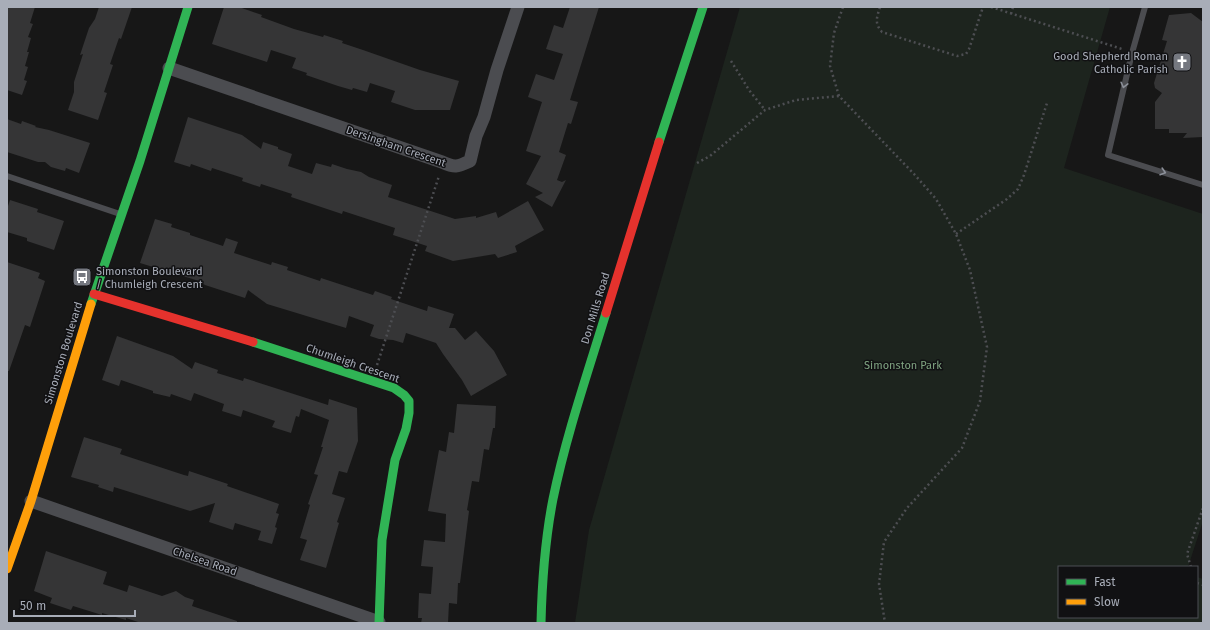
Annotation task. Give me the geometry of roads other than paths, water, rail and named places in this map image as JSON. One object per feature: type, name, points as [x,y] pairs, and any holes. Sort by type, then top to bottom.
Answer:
[{"type":"street","name":"Simonston Boulevard","points":[[7,569],[31,501],[94,294],[140,161],[188,7]]},
{"type":"street","name":"Dersingham Crescent","points":[[169,68],[453,167],[460,166],[470,161],[476,136],[484,117],[497,70],[518,7]]},
{"type":"street","name":"Don Mills Road","points":[[541,623],[542,571],[548,527],[561,464],[644,189],[703,7]]},
{"type":"street","name":"Chumleigh Crescent","points":[[94,294],[372,380],[394,388],[404,395],[408,401],[409,413],[406,429],[395,460],[382,540],[379,623]]},
{"type":"street","name":"Chelsea Road","points":[[31,501],[379,623]]},
{"type":"lane","points":[[1145,7],[1132,53],[1108,155],[1203,185]]},
{"type":"lane","points":[[7,176],[121,214]]},
{"type":"place","name":"Good Shepherd Roman Catholic Parish","points":[[1182,62]]},
{"type":"place","name":"Simonston Boulevard / Chumleigh Crescent","points":[[82,277]]},
{"type":"park label","name":"Simonston Park","points":[[903,365]]}]
